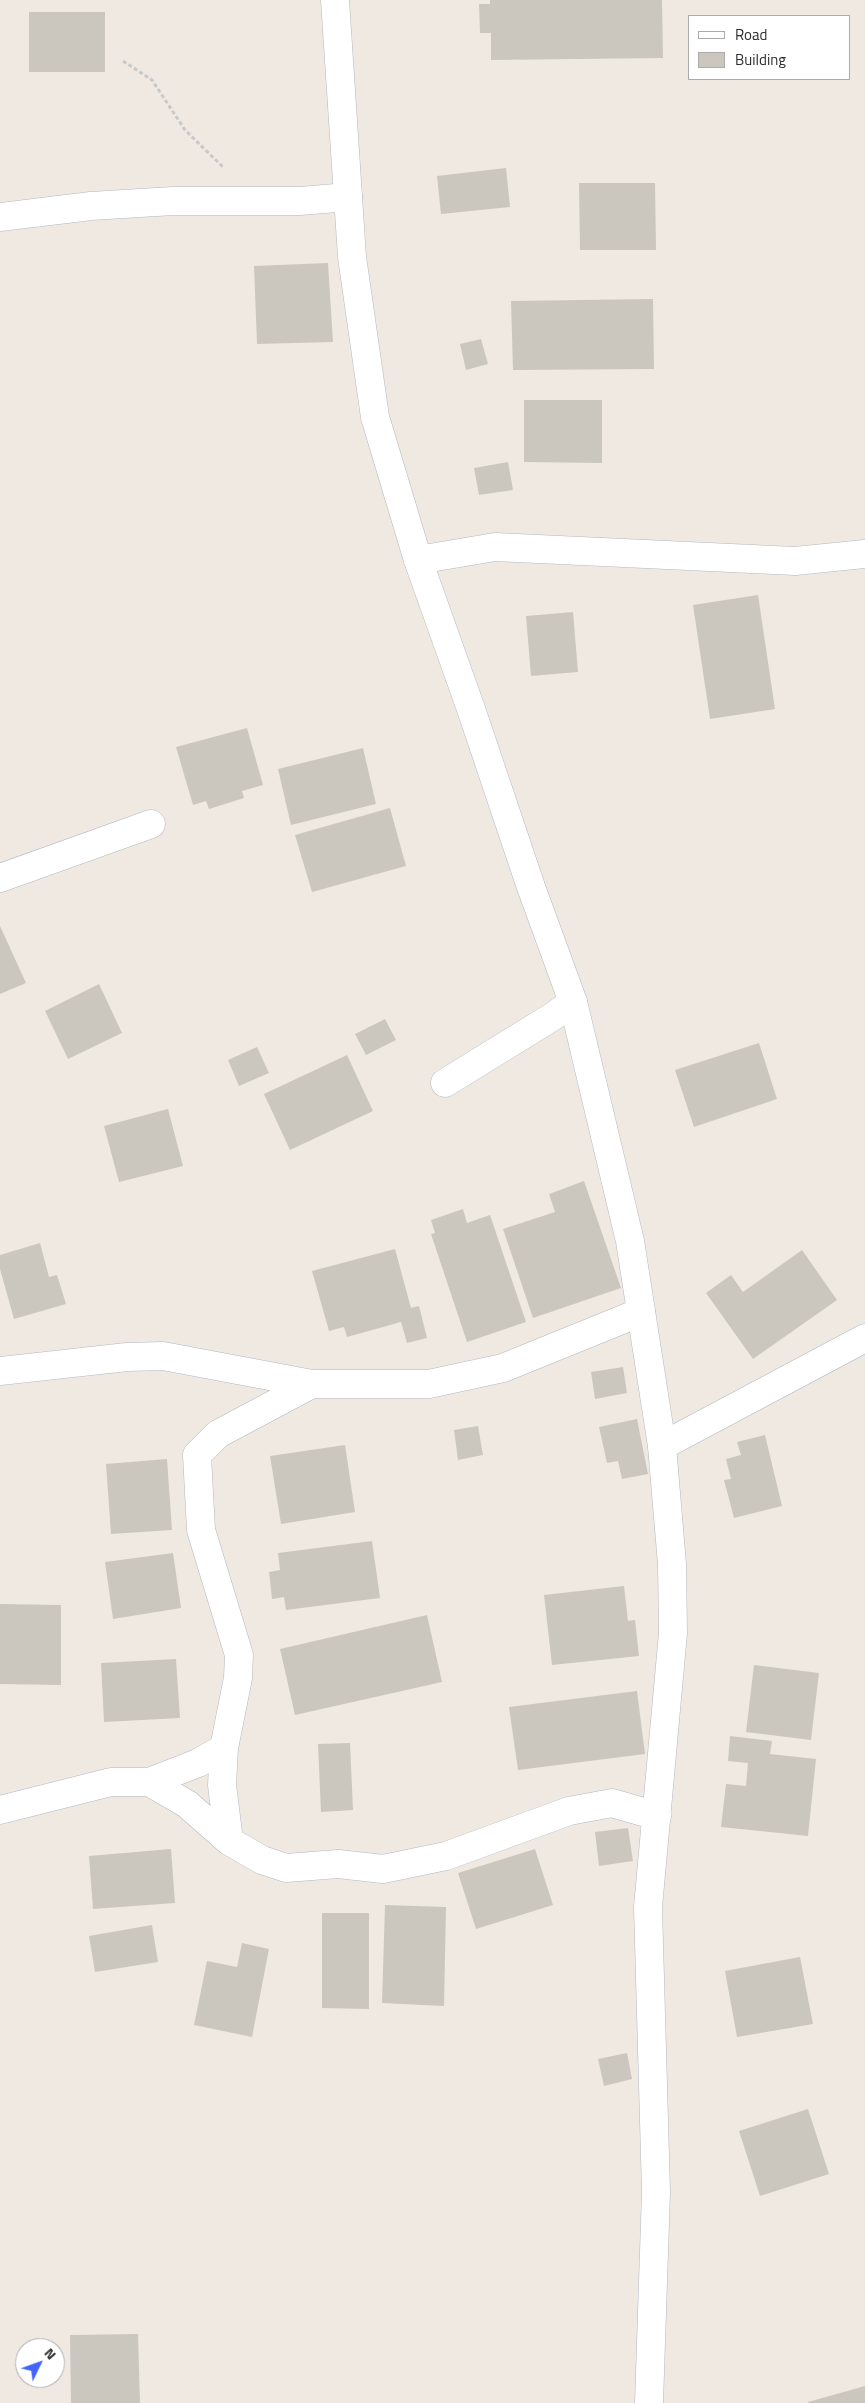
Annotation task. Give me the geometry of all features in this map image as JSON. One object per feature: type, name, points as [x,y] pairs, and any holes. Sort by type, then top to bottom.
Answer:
[{"type":"street","points":[[336,0],[352,257],[375,417],[418,560],[531,887],[573,1002],[630,1241],[662,1446],[672,1564],[673,1633],[648,1907],[656,2192],[649,2403]]},
{"type":"street","points":[[0,217],[91,206],[173,201],[300,201],[348,197]]},
{"type":"street","points":[[418,560],[495,547],[795,561],[865,554]]},
{"type":"street","points":[[0,878],[151,824]]},
{"type":"street","points":[[445,1082],[552,1018],[573,1002]]},
{"type":"street","points":[[0,1371],[127,1357],[163,1356],[312,1384],[429,1384],[504,1368],[641,1312]]},
{"type":"street","points":[[662,1446],[865,1338]]},
{"type":"street","points":[[229,1841],[222,1785],[224,1748],[238,1678],[239,1655],[201,1530],[197,1455],[218,1434],[312,1384]]},
{"type":"street","points":[[0,1810],[111,1782],[149,1782],[198,1763],[224,1748]]},
{"type":"street","points":[[149,1782],[187,1804],[229,1841],[262,1860],[286,1868],[338,1864],[383,1869],[446,1856],[569,1811],[612,1803],[657,1816]]},
{"type":"path","points":[[123,61],[152,80],[185,130],[231,175],[243,200]]},
{"type":"building","points":[[490,0],[662,0],[663,58],[491,60],[491,33],[480,33],[479,4],[490,4]]},
{"type":"building","points":[[29,12],[105,12],[105,72],[29,72]]},
{"type":"building","points":[[506,168],[510,207],[441,214],[437,176]]},
{"type":"building","points":[[579,183],[655,183],[656,250],[580,250]]},
{"type":"building","points":[[328,263],[333,342],[257,344],[254,266]]},
{"type":"building","points":[[653,299],[654,369],[513,370],[511,301]]},
{"type":"building","points":[[481,339],[488,364],[466,370],[460,344]]},
{"type":"building","points":[[524,400],[602,400],[602,463],[524,462]]},
{"type":"building","points":[[508,462],[513,490],[479,495],[474,468]]},
{"type":"building","points":[[758,595],[775,709],[710,719],[693,605]]},
{"type":"building","points":[[573,612],[578,672],[531,676],[526,616]]},
{"type":"building","points":[[247,728],[263,785],[242,791],[244,798],[209,809],[206,801],[193,805],[176,747]]},
{"type":"building","points":[[363,748],[376,804],[291,825],[278,769]]},
{"type":"building","points":[[390,808],[406,866],[312,892],[295,835]]},
{"type":"building","points":[[0,926],[26,983],[0,994]]},
{"type":"building","points":[[99,984],[122,1033],[68,1059],[45,1011]]},
{"type":"building","points":[[385,1019],[396,1040],[366,1055],[355,1034]]},
{"type":"building","points":[[759,1043],[777,1099],[694,1127],[675,1070]]},
{"type":"building","points":[[257,1047],[269,1073],[239,1086],[228,1060]]},
{"type":"building","points":[[347,1055],[373,1111],[290,1150],[264,1094]]},
{"type":"building","points":[[168,1109],[183,1166],[119,1182],[104,1126]]},
{"type":"building","points":[[584,1181],[621,1288],[533,1318],[503,1229],[555,1212],[549,1194]]},
{"type":"building","points":[[463,1209],[467,1223],[490,1215],[526,1322],[467,1342],[431,1234],[435,1233],[431,1220]]},
{"type":"building","points":[[40,1243],[49,1277],[57,1275],[66,1304],[14,1319],[0,1269],[0,1255]]},
{"type":"building","points":[[395,1249],[411,1308],[419,1306],[427,1338],[407,1343],[401,1322],[347,1337],[344,1327],[329,1331],[312,1271]]},
{"type":"building","points":[[802,1250],[837,1300],[753,1359],[706,1293],[731,1275],[743,1292]]},
{"type":"building","points":[[623,1367],[627,1393],[595,1399],[591,1372]]},
{"type":"building","points":[[637,1419],[648,1474],[622,1479],[618,1461],[607,1463],[599,1427]]},
{"type":"building","points":[[478,1426],[483,1455],[458,1460],[454,1430]]},
{"type":"building","points":[[765,1435],[782,1506],[734,1518],[724,1480],[731,1479],[726,1459],[741,1455],[737,1442]]},
{"type":"building","points":[[345,1445],[355,1512],[281,1524],[270,1456]]},
{"type":"building","points":[[167,1459],[172,1530],[111,1534],[106,1464]]},
{"type":"building","points":[[372,1541],[380,1598],[286,1610],[284,1597],[272,1599],[269,1572],[280,1570],[278,1553]]},
{"type":"building","points":[[173,1553],[181,1608],[113,1619],[105,1562]]},
{"type":"building","points":[[624,1586],[628,1621],[635,1620],[639,1656],[552,1665],[544,1595]]},
{"type":"building","points":[[0,1604],[61,1605],[61,1685],[0,1684]]},
{"type":"building","points":[[427,1615],[442,1682],[295,1715],[280,1649]]},
{"type":"building","points":[[176,1659],[180,1718],[104,1722],[101,1663]]},
{"type":"building","points":[[754,1665],[819,1673],[811,1740],[746,1732]]},
{"type":"building","points":[[637,1691],[645,1754],[518,1770],[509,1707]]},
{"type":"building","points":[[730,1736],[772,1741],[770,1754],[816,1759],[808,1836],[721,1827],[726,1784],[746,1786],[748,1763],[728,1761]]},
{"type":"building","points":[[350,1743],[353,1810],[321,1812],[318,1744]]},
{"type":"building","points":[[628,1828],[633,1861],[599,1866],[595,1832]]},
{"type":"building","points":[[171,1849],[175,1903],[93,1909],[89,1856]]},
{"type":"building","points":[[535,1849],[553,1905],[476,1929],[458,1873]]},
{"type":"building","points":[[385,1905],[446,1907],[444,2006],[382,2003]]},
{"type":"building","points":[[322,1913],[369,1913],[369,2009],[322,2008]]},
{"type":"building","points":[[152,1925],[158,1962],[95,1972],[89,1936]]},
{"type":"building","points":[[242,1943],[269,1949],[252,2037],[194,2025],[207,1961],[237,1967]]},
{"type":"building","points":[[800,1957],[813,2024],[737,2037],[725,1971]]},
{"type":"building","points":[[627,2053],[632,2079],[604,2086],[598,2059]]},
{"type":"building","points":[[808,2109],[829,2174],[760,2196],[739,2131]]},
{"type":"building","points":[[138,2334],[140,2403],[71,2403],[70,2335]]},
{"type":"building","points":[[865,2386],[865,2403],[808,2403],[808,2402]]}]
